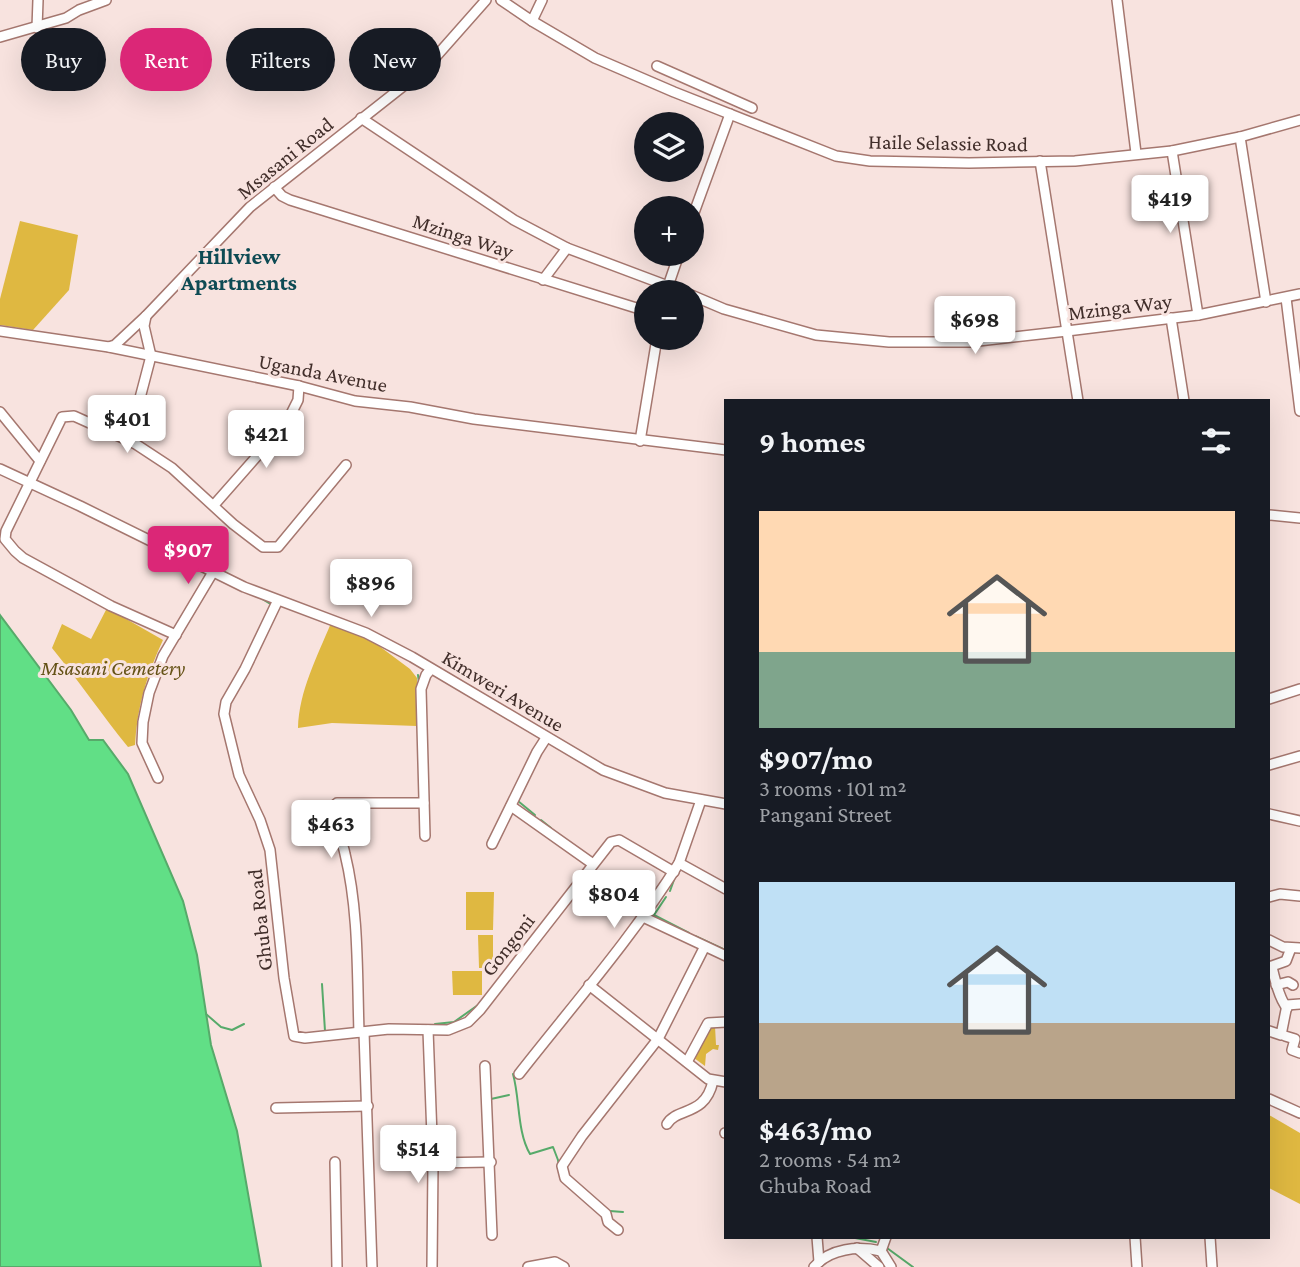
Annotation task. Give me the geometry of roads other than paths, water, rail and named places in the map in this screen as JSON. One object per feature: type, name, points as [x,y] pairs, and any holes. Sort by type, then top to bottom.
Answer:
[{"type":"street","points":[[38,0],[37,28],[106,0]]},
{"type":"street","name":"Msasani Road","points":[[109,346],[115,345],[146,316],[250,207],[425,69],[486,0]]},
{"type":"street","name":"Haile Selassie Road","points":[[501,0],[596,58],[836,156],[870,161],[922,163],[1075,160],[1172,151],[1240,137],[1300,120]]},
{"type":"street","points":[[532,21],[542,0]]},
{"type":"street","points":[[1117,0],[1136,153]]},
{"type":"street","points":[[0,37],[21,32]]},
{"type":"street","points":[[657,66],[752,108]]},
{"type":"street","points":[[700,196],[730,114]]},
{"type":"street","name":"Mzinga Way","points":[[361,118],[514,220],[567,248],[646,280]]},
{"type":"street","points":[[1240,137],[1266,302]]},
{"type":"street","points":[[1172,151],[1198,315]]},
{"type":"street","points":[[1040,161],[1078,399]]},
{"type":"street","name":"Mzinga Way","points":[[274,187],[290,200],[634,307]]},
{"type":"street","points":[[543,280],[567,248]]},
{"type":"street","name":"Mzinga Way","points":[[704,301],[724,309],[816,335],[889,342],[971,342],[1198,315],[1300,294]]},
{"type":"street","points":[[1286,298],[1300,411]]},
{"type":"street","points":[[134,443],[151,356],[144,326],[146,316]]},
{"type":"street","points":[[1171,317],[1184,399]]},
{"type":"street","name":"Uganda Avenue","points":[[0,331],[109,346],[299,386],[355,401],[640,441],[724,450]]},
{"type":"street","points":[[640,441],[655,350]]},
{"type":"street","points":[[214,505],[287,422],[298,400],[299,386]]},
{"type":"street","points":[[0,412],[40,461]]},
{"type":"street","points":[[176,635],[111,606],[15,551],[5,539],[6,530],[60,420],[66,415],[74,416],[134,443],[172,468],[233,524],[264,547],[275,549],[346,465]]},
{"type":"street","name":"Kimweri Avenue","points":[[0,469],[277,602],[366,633],[546,738],[622,778],[665,793],[724,804]]},
{"type":"street","points":[[1270,515],[1300,518]]},
{"type":"street","points":[[158,778],[142,743],[149,694],[163,656],[213,572]]},
{"type":"street","name":"Ghuba Road","points":[[277,602],[226,702],[224,714],[239,775],[260,820],[270,850],[292,1032],[297,1037],[305,1038],[389,1029],[428,1030]]},
{"type":"street","points":[[425,836],[421,689],[431,669]]},
{"type":"street","points":[[1270,699],[1300,689]]},
{"type":"street","points":[[492,844],[546,738]]},
{"type":"street","points":[[1270,765],[1300,756]]},
{"type":"street","points":[[519,1074],[643,917],[677,867],[701,800]]},
{"type":"street","points":[[372,1267],[368,1106],[350,881],[345,852],[331,808],[337,803],[424,803]]},
{"type":"street","points":[[511,806],[593,864]]},
{"type":"street","points":[[1270,814],[1300,821]]},
{"type":"street","name":"Gongoni","points":[[428,1030],[448,1030],[467,1022],[480,1010],[611,842],[617,839],[677,867]]},
{"type":"street","points":[[677,867],[724,889]]},
{"type":"street","points":[[1270,897],[1280,894],[1300,895]]},
{"type":"street","points":[[643,917],[724,955]]},
{"type":"street","points":[[1270,940],[1283,947],[1296,948]]},
{"type":"street","points":[[618,1230],[608,1222],[606,1214],[565,1178],[562,1166],[657,1039],[704,948]]},
{"type":"street","points":[[1287,1008],[1283,1004],[1270,967],[1286,961],[1296,948]]},
{"type":"street","points":[[1276,985],[1288,982],[1293,985]]},
{"type":"street","points":[[589,985],[713,1081],[724,1083]]},
{"type":"street","points":[[1270,1031],[1281,1035],[1287,1005],[1300,1004]]},
{"type":"street","points":[[687,1062],[708,1023],[724,1022]]},
{"type":"street","points":[[428,1030],[433,1163],[432,1267]]},
{"type":"street","points":[[1284,1035],[1295,1039],[1292,1050],[1300,1053]]},
{"type":"street","points":[[485,1066],[492,1235]]},
{"type":"street","points":[[667,1124],[670,1119],[695,1110],[711,1092],[713,1081]]},
{"type":"street","points":[[1270,1099],[1300,1113]]},
{"type":"street","points":[[276,1108],[368,1106]]},
{"type":"street","points":[[335,1162],[337,1267]]},
{"type":"street","points":[[433,1163],[491,1162]]},
{"type":"street","points":[[881,1251],[885,1239]]},
{"type":"street","points":[[1135,1239],[1137,1267]]},
{"type":"street","points":[[1210,1239],[1212,1267]]},
{"type":"street","points":[[817,1241],[835,1254]]},
{"type":"street","points":[[816,1264],[817,1241]]},
{"type":"street","points":[[857,1248],[878,1267]]},
{"type":"street","points":[[816,1264],[835,1254],[866,1248],[881,1251],[891,1267]]},
{"type":"street","points":[[528,1267],[555,1262],[564,1267]]},
{"type":"waterway","points":[[259,597],[272,605]]},
{"type":"waterway","points":[[418,675],[419,683]]},
{"type":"waterway","points":[[518,801],[535,815]]},
{"type":"waterway","points":[[541,820],[551,828]]},
{"type":"waterway","points":[[488,841],[497,825]]},
{"type":"waterway","points":[[688,863],[697,868]]},
{"type":"waterway","points":[[659,868],[669,875]]},
{"type":"waterway","points":[[670,891],[675,877]]},
{"type":"waterway","points":[[666,897],[654,915],[689,933]]},
{"type":"waterway","points":[[695,936],[723,949]]},
{"type":"waterway","points":[[322,984],[325,1031]]},
{"type":"waterway","points":[[435,1024],[454,1022],[478,1005]]},
{"type":"waterway","points":[[206,1014],[221,1027],[232,1030],[244,1024]]},
{"type":"waterway","points":[[414,1025],[427,1025]]},
{"type":"waterway","points":[[513,1074],[521,1126],[530,1154],[553,1147],[560,1174]]},
{"type":"waterway","points":[[491,1099],[509,1095]]},
{"type":"waterway","points":[[610,1211],[623,1212]]},
{"type":"waterway","points":[[860,1239],[876,1242]]},
{"type":"waterway","points":[[887,1248],[913,1267]]},
{"type":"district","name":"Hillview Apartments","points":[[239,269]]},
{"type":"park label","name":"Msasani Cemetery","points":[[113,668]]}]
